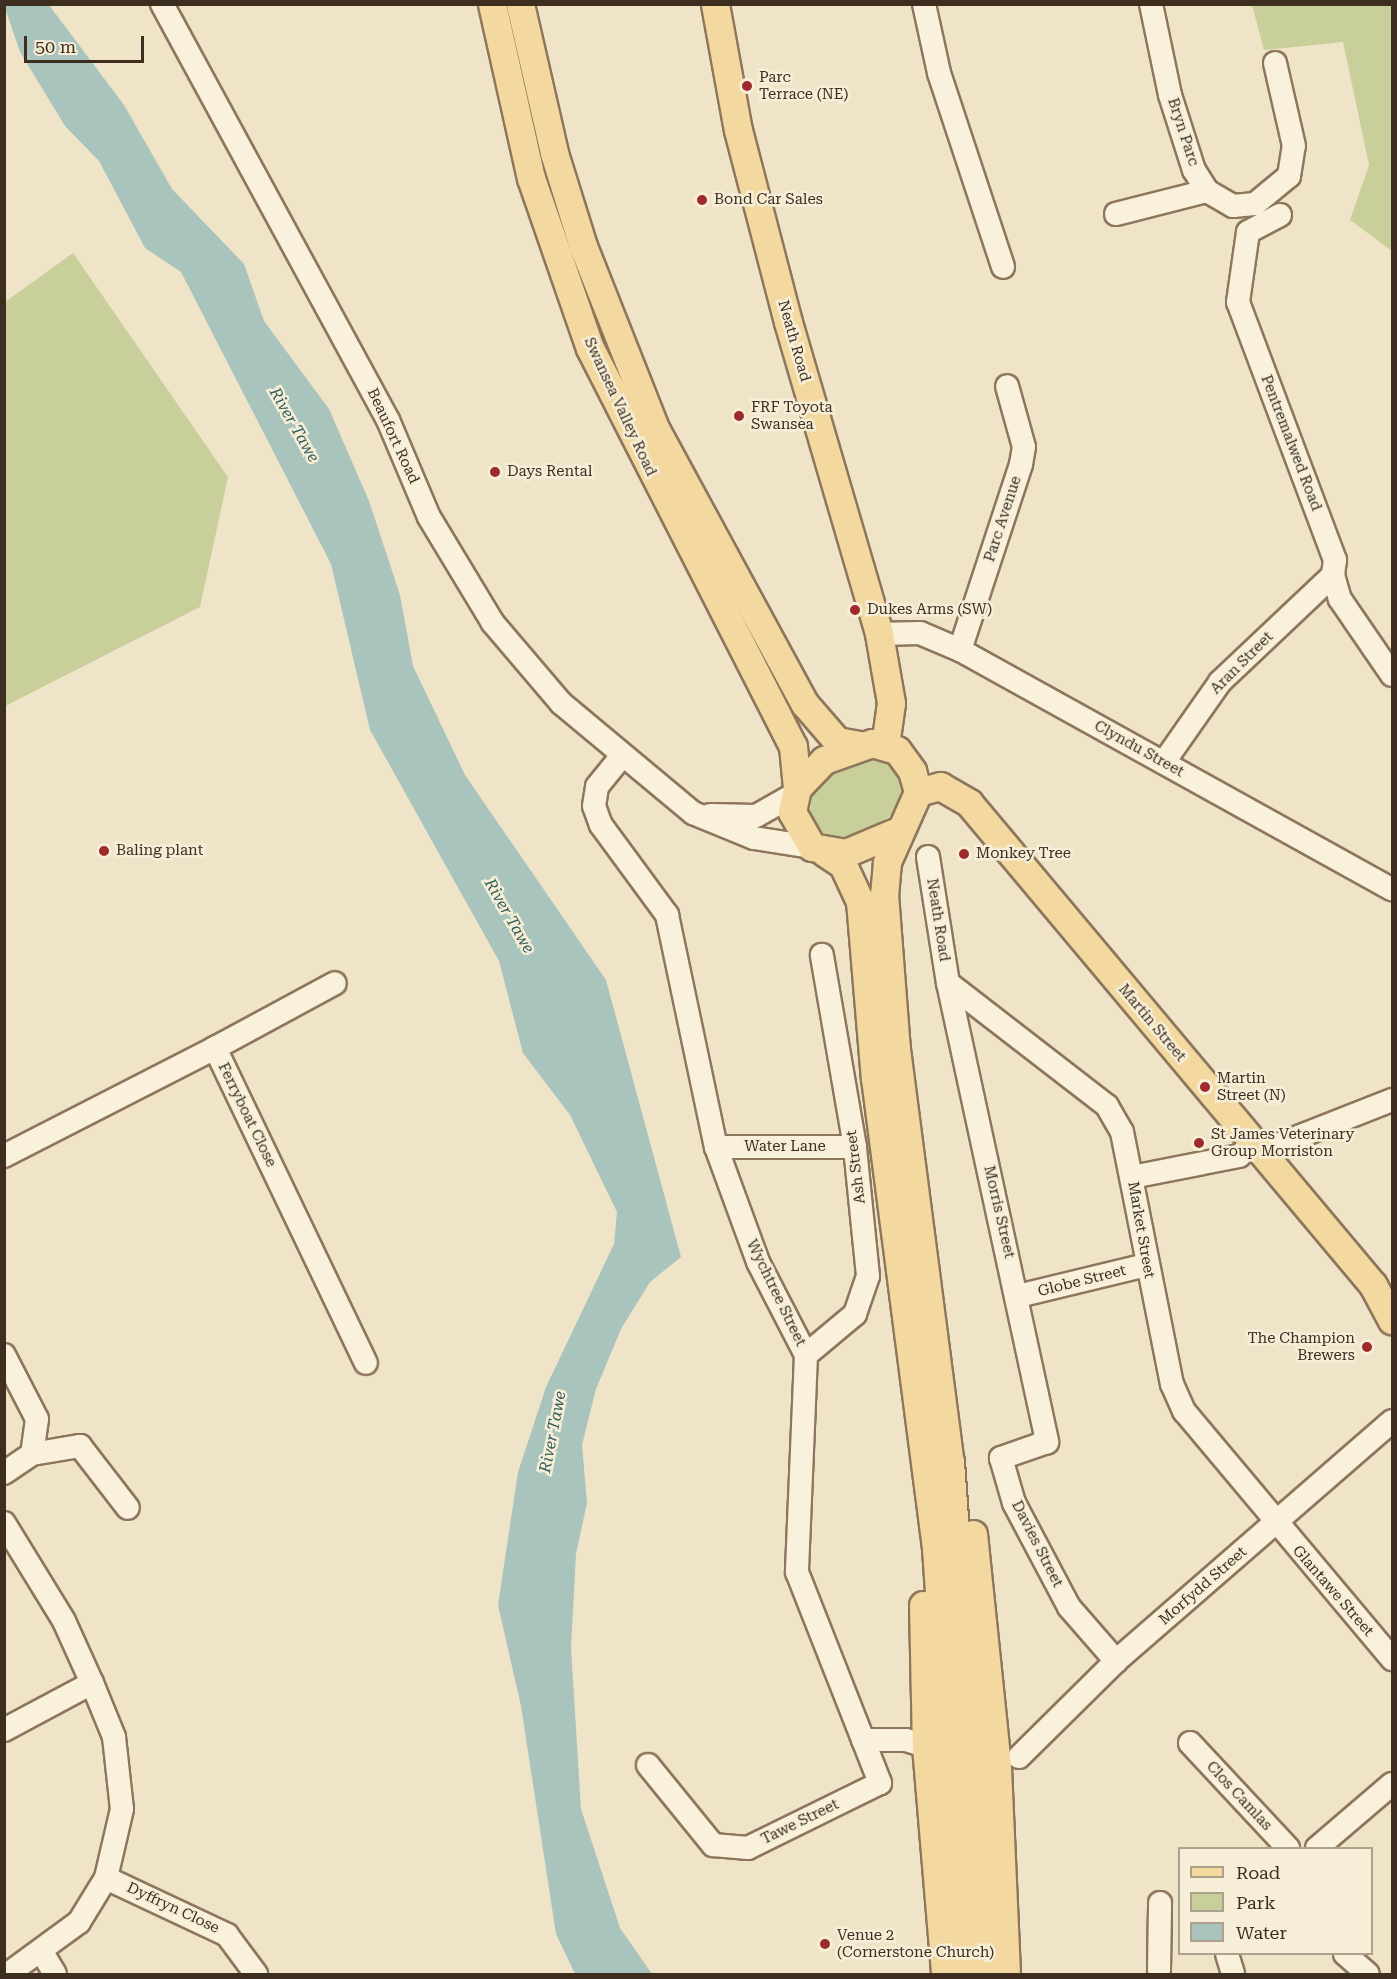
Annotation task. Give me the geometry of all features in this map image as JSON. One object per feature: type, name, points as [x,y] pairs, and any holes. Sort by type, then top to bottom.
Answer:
[{"type":"main road","name":"Swansea Valley Road","points":[[492,4],[531,178],[590,348],[793,746],[796,791]]},
{"type":"main road","name":"Swansea Valley Road","points":[[520,4],[554,153],[577,225],[656,430],[805,704],[837,741],[872,745]]},
{"type":"main road","name":"Neath Road","points":[[715,4],[738,130],[788,322],[879,634],[891,703],[872,745]]},
{"type":"main road","points":[[964,1974],[943,1628],[875,1078],[860,902],[843,865],[818,849],[796,823],[796,791],[817,764],[872,745],[906,760],[918,792],[898,831],[887,862],[884,894],[896,1050],[950,1462],[987,1974]]},
{"type":"main road","name":"Martin Street","points":[[918,792],[939,786],[969,803],[1257,1148],[1383,1288],[1392,1320]]},
{"type":"main road","points":[[818,849],[846,854],[898,831]]},
{"type":"main road","points":[[923,1457],[926,1746],[945,1974]]},
{"type":"main road","points":[[950,1462],[973,1538],[984,1617],[1006,1974]]},
{"type":"street","name":"Beaufort Road","points":[[162,4],[357,362],[468,586],[561,703],[621,757],[693,813],[754,838],[818,849]]},
{"type":"street","points":[[924,4],[939,73],[1004,267]]},
{"type":"street","name":"Bryn Parc","points":[[1151,4],[1170,95],[1194,170],[1207,191]]},
{"type":"street","points":[[1116,214],[1207,191],[1233,206],[1255,204],[1288,176],[1294,146],[1275,63]]},
{"type":"street","name":"Pentremalwed Road","points":[[1280,215],[1248,232],[1238,302],[1335,560],[1333,575],[1340,599],[1392,675]]},
{"type":"street","name":"Parc Avenue","points":[[960,650],[1023,456],[1007,386]]},
{"type":"street","name":"Aran Street","points":[[1164,762],[1220,682],[1333,575]]},
{"type":"street","name":"Clyndu Street","points":[[879,634],[920,633],[960,650],[1392,890]]},
{"type":"street","name":"Wychtree Street","points":[[621,757],[597,787],[594,806],[601,825],[667,915],[716,1147],[758,1262],[806,1355],[797,1572],[880,1783]]},
{"type":"street","points":[[693,813],[756,816],[796,791]]},
{"type":"street","name":"Neath Road","points":[[928,857],[948,983]]},
{"type":"street","name":"Ash Street","points":[[806,1355],[855,1314],[868,1276],[855,1147],[822,956]]},
{"type":"street","points":[[215,1048],[335,983]]},
{"type":"street","name":"Market Street","points":[[948,983],[1107,1106],[1122,1132],[1132,1177],[1146,1265],[1172,1384],[1184,1411],[1274,1524]]},
{"type":"street","name":"Morris Street","points":[[948,983],[1018,1296],[1047,1442]]},
{"type":"street","name":"Ferryboat Close","points":[[4,1156],[215,1048],[366,1363]]},
{"type":"street","points":[[1132,1177],[1239,1156],[1392,1100]]},
{"type":"street","name":"Water Lane","points":[[716,1147],[855,1147]]},
{"type":"street","name":"Globe Street","points":[[1018,1296],[1146,1265]]},
{"type":"street","points":[[4,1355],[37,1419],[32,1455]]},
{"type":"street","name":"Morfydd Street","points":[[1019,1757],[1116,1661],[1392,1421]]},
{"type":"street","name":"Davies Street","points":[[1047,1442],[1001,1458],[1014,1503],[1069,1607],[1116,1661]]},
{"type":"street","points":[[4,1473],[32,1455],[80,1446],[128,1508]]},
{"type":"street","points":[[4,1523],[64,1621],[92,1683],[114,1737],[122,1809],[106,1878],[79,1923],[43,1954],[8,1974]]},
{"type":"street","name":"Glantawe Street","points":[[1274,1524],[1392,1659]]},
{"type":"street","points":[[4,1730],[92,1683]]},
{"type":"street","points":[[863,1740],[906,1740],[926,1746]]},
{"type":"street","name":"Clos Camlas","points":[[1190,1743],[1287,1847]]},
{"type":"street","name":"Tawe Street","points":[[648,1765],[713,1845],[748,1848],[880,1783]]},
{"type":"street","points":[[1318,1847],[1392,1784]]},
{"type":"street","name":"Dyffryn Close","points":[[106,1878],[227,1935],[256,1974]]},
{"type":"street","points":[[1159,1970],[1171,1927],[1160,1903]]},
{"type":"street","points":[[43,1954],[55,1974]]},
{"type":"street","points":[[1228,1955],[1233,1974]]},
{"type":"street","points":[[1347,1955],[1368,1974]]},
{"type":"green space","points":[[1252,5],[1392,5],[1392,251],[1350,220],[1369,165],[1343,42],[1264,50]]},
{"type":"green space","points":[[73,253],[228,477],[200,607],[5,706],[5,302]]},
{"type":"green space","points":[[861,757],[880,759],[896,770],[902,784],[897,812],[849,840],[829,839],[810,818],[812,786]]},
{"type":"water","name":"River Tawe","points":[[4,5],[49,5],[124,105],[172,189],[244,264],[264,321],[329,409],[369,501],[400,595],[413,666],[465,775],[606,980],[681,1257],[650,1282],[621,1329],[596,1389],[582,1445],[587,1503],[576,1554],[571,1648],[581,1809],[620,1928],[652,1974],[575,1974],[556,1934],[521,1706],[498,1605],[518,1472],[546,1387],[614,1244],[617,1212],[570,1115],[523,1053],[499,961],[370,730],[331,564],[181,272],[145,248],[99,161],[65,126],[20,52]]},
{"type":"place","name":"Parc Terrace (NE)","points":[[747,86]]},
{"type":"place","name":"Bond Car Sales","points":[[702,200]]},
{"type":"place","name":"FRF Toyota Swansea","points":[[739,416]]},
{"type":"place","name":"Days Rental","points":[[495,472]]},
{"type":"place","name":"Dukes Arms (SW)","points":[[855,610]]},
{"type":"place","name":"Baling plant","points":[[104,851]]},
{"type":"place","name":"Monkey Tree","points":[[964,854]]},
{"type":"place","name":"Martin Street (N)","points":[[1205,1087]]},
{"type":"place","name":"St James Veterinary Group Morriston","points":[[1199,1143]]},
{"type":"place","name":"The Champion Brewers","points":[[1367,1347]]},
{"type":"place","name":"Venue 2 (Cornerstone Church)","points":[[825,1944]]}]
